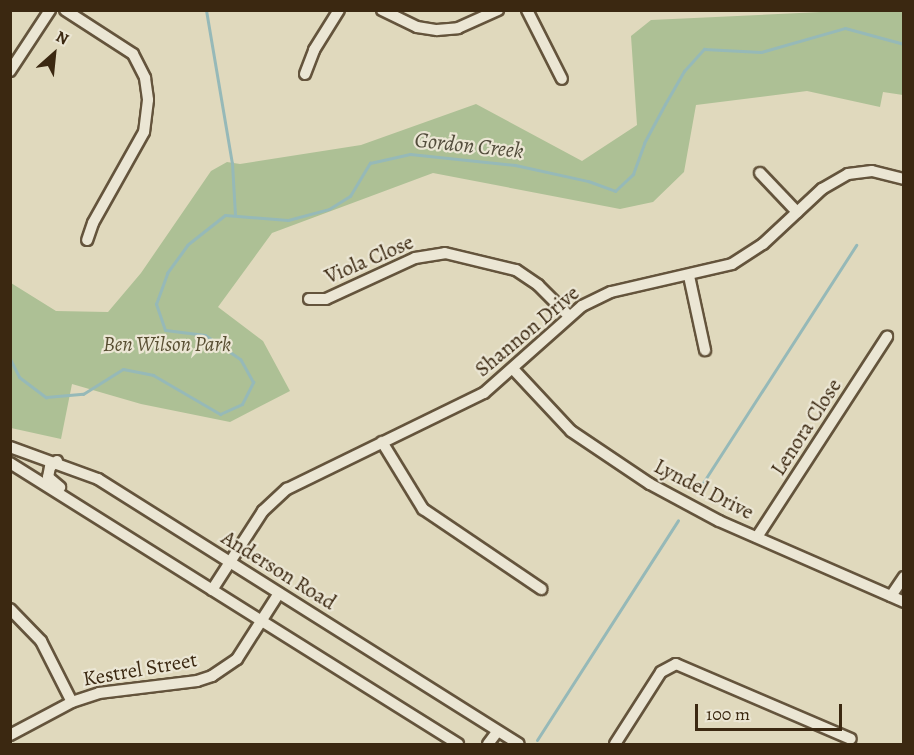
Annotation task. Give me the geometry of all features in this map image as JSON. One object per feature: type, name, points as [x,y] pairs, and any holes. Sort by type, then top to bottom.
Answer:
[{"type":"street","points":[[11,69],[50,10]]},
{"type":"street","points":[[65,10],[133,54],[145,78],[148,100],[144,132],[93,223],[87,240]]},
{"type":"street","points":[[305,74],[314,50],[339,10]]},
{"type":"street","points":[[382,10],[417,27],[437,30],[458,28],[498,10]]},
{"type":"street","points":[[527,10],[562,79]]},
{"type":"street","name":"Shannon Drive","points":[[212,590],[263,511],[287,489],[484,393],[514,370],[569,316],[611,292],[716,271],[749,255],[822,189],[848,174],[872,171],[903,179]]},
{"type":"street","points":[[760,173],[797,212]]},
{"type":"street","name":"Viola Close","points":[[309,299],[326,299],[415,258],[445,253],[516,270],[538,285],[569,316]]},
{"type":"street","points":[[689,276],[705,350]]},
{"type":"street","name":"Lenora Close","points":[[757,537],[887,337]]},
{"type":"street","name":"Lyndel Drive","points":[[514,370],[589,445],[690,507],[903,602]]},
{"type":"street","points":[[382,442],[423,509],[541,589]]},
{"type":"street","name":"Anderson Road","points":[[10,447],[87,472],[518,744]]},
{"type":"street","points":[[57,461],[48,471],[50,481],[98,510],[112,527]]},
{"type":"street","points":[[10,463],[458,744]]},
{"type":"street","points":[[891,596],[903,577]]},
{"type":"street","name":"Kestrel Street","points":[[10,735],[72,702],[115,689],[190,682],[212,676],[237,659],[279,593]]},
{"type":"street","points":[[10,609],[41,640],[72,702]]},
{"type":"street","points":[[615,744],[661,672],[676,664],[851,739]]},
{"type":"street","points":[[489,744],[497,732]]},
{"type":"green space","name":"Ben Wilson Park","points":[[842,11],[903,11],[903,95],[883,92],[880,107],[807,91],[696,105],[684,172],[653,202],[620,209],[433,173],[272,233],[218,307],[263,341],[290,391],[230,422],[141,404],[72,384],[61,439],[11,428],[11,283],[56,311],[108,312],[141,273],[211,171],[227,162],[240,164],[361,145],[476,104],[582,161],[637,125],[631,36],[651,20]]},
{"type":"waterway","points":[[206,10],[232,163],[235,215]]},
{"type":"waterway","name":"Gordon Creek","points":[[10,359],[19,377],[46,397],[83,394],[123,369],[153,375],[220,414],[242,404],[253,382],[240,359],[205,335],[165,330],[156,304],[167,273],[187,245],[225,215],[288,220],[329,209],[350,196],[370,163],[410,154],[515,165],[588,181],[615,191],[633,174],[644,143],[665,104],[684,71],[704,49],[761,52],[845,28],[904,44]]},
{"type":"waterway","points":[[697,492],[856,245]]},
{"type":"waterway","points":[[537,740],[678,520]]}]
